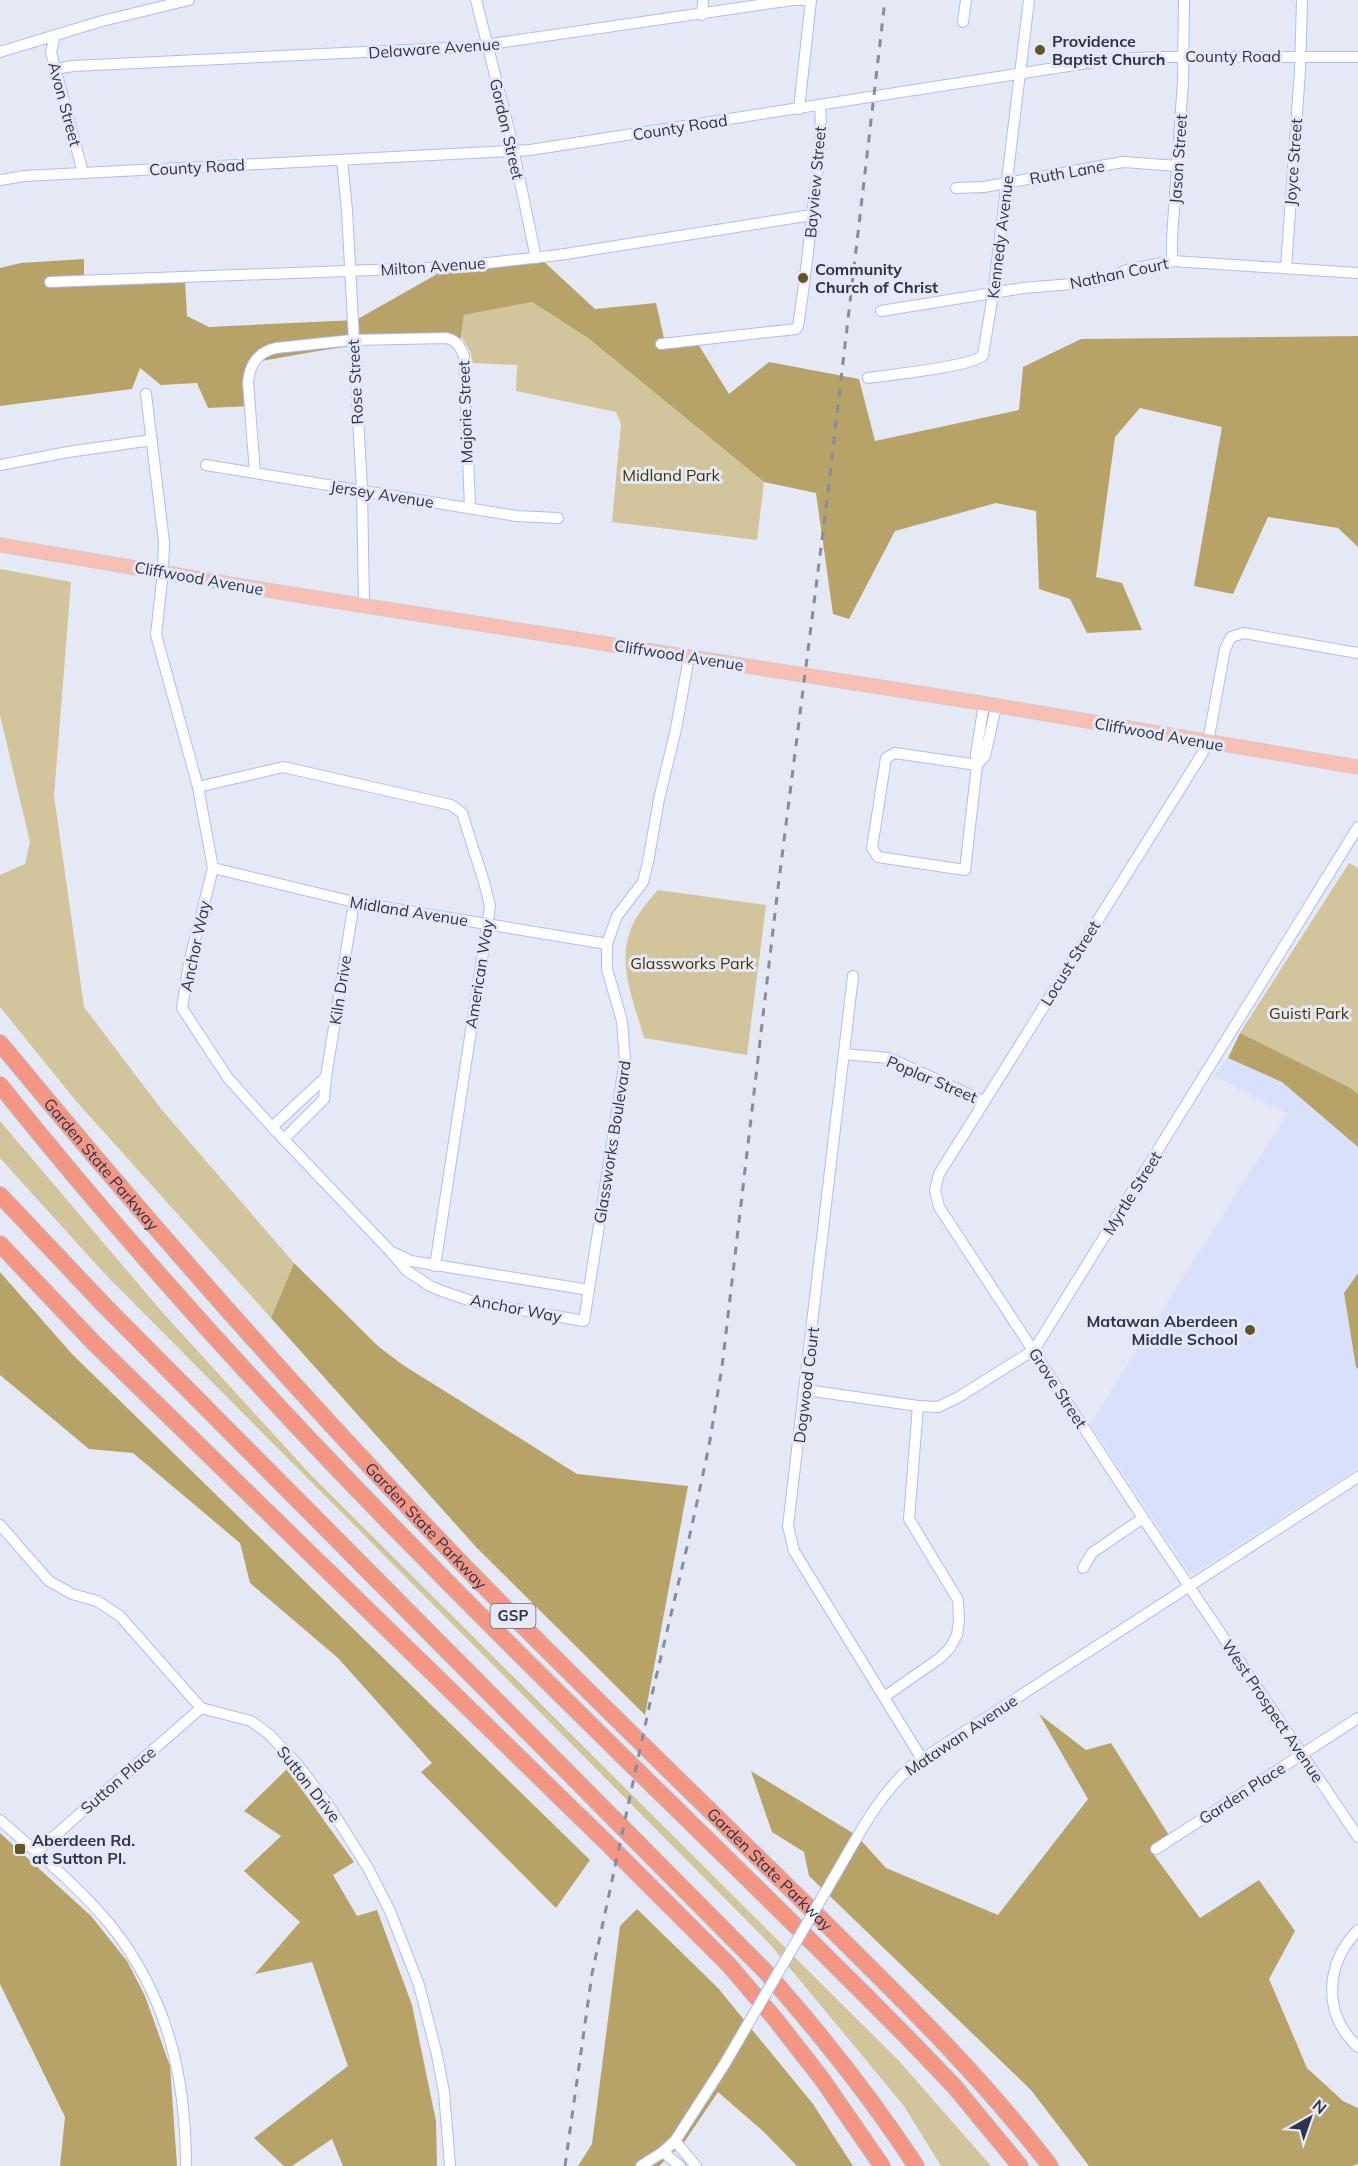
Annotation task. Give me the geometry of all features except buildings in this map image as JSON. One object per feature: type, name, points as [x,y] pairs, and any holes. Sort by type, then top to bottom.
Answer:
[{"type":"highway","name":"Garden State Parkway","points":[[0,1043],[196,1274],[389,1486],[552,1656],[915,2012],[992,2095],[1050,2166]]},
{"type":"highway","name":"Garden State Parkway","points":[[0,1086],[188,1306],[336,1468],[513,1648],[890,2019],[954,2086],[1020,2166]]},
{"type":"highway","points":[[0,1195],[109,1311],[765,1971],[835,2053],[872,2101],[916,2166]]},
{"type":"highway","points":[[0,1244],[93,1342],[728,1964],[817,2071],[882,2166]]},
{"type":"main road","name":"Cliffwood Avenue","points":[[0,544],[284,593],[364,604],[1358,767]]},
{"type":"street","points":[[0,52],[102,21],[189,0]]},
{"type":"street","name":"Gordon Street","points":[[476,0],[514,151],[536,258]]},
{"type":"street","points":[[702,15],[703,0]]},
{"type":"street","name":"Delaware Avenue","points":[[55,69],[72,66],[488,46],[793,0],[811,0]]},
{"type":"street","name":"Bayview Street","points":[[799,109],[811,0]]},
{"type":"street","points":[[963,22],[966,0]]},
{"type":"street","name":"Kennedy Avenue","points":[[868,378],[981,358],[986,347],[1029,0]]},
{"type":"street","name":"Jason Street","points":[[1172,261],[1184,0]]},
{"type":"street","name":"Joyce Street","points":[[1286,268],[1302,0]]},
{"type":"street","name":"Avon Street","points":[[55,36],[51,52],[83,173]]},
{"type":"street","name":"County Road","points":[[0,180],[24,176],[514,151],[820,106],[880,94],[938,88],[1113,59],[1183,56],[1358,57]]},
{"type":"street","name":"Bayview Street","points":[[661,344],[796,329],[806,277],[820,153],[822,129],[820,106]]},
{"type":"street","name":"Rose Street","points":[[342,160],[362,490],[364,604]]},
{"type":"street","name":"Ruth Lane","points":[[956,188],[984,187],[1123,162],[1178,166]]},
{"type":"street","name":"Milton Avenue","points":[[50,282],[452,267],[536,258],[812,215]]},
{"type":"street","name":"Nathan Court","points":[[881,312],[1023,288],[1084,283],[1106,279],[1127,270],[1172,261],[1358,273]]},
{"type":"street","name":"Majorie Street","points":[[352,340],[447,338],[455,340],[461,346],[464,356],[470,508]]},
{"type":"street","points":[[255,473],[249,372],[255,360],[268,350],[276,348],[352,340]]},
{"type":"street","name":"Anchor Way","points":[[146,394],[163,533],[163,571],[156,635],[198,787],[213,868],[189,963],[182,1008],[228,1078],[406,1270],[430,1286],[471,1300],[584,1321]]},
{"type":"street","points":[[0,465],[152,440]]},
{"type":"street","name":"Jersey Avenue","points":[[206,465],[516,516],[558,518]]},
{"type":"street","points":[[1208,742],[1225,649],[1227,641],[1234,635],[1244,633],[1358,653]]},
{"type":"street","name":"Glassworks Boulevard","points":[[584,1321],[625,1060],[622,1021],[607,969],[607,944],[617,916],[643,882],[689,657]]},
{"type":"street","points":[[977,765],[896,753],[886,758],[872,848],[878,857],[965,870],[977,765],[976,754],[990,706]]},
{"type":"street","name":"Locust Street","points":[[936,1186],[939,1174],[1208,742]]},
{"type":"street","name":"American Way","points":[[198,787],[283,767],[451,805],[462,813],[490,906],[435,1266]]},
{"type":"street","name":"Myrtle Street","points":[[806,1390],[938,1407],[957,1398],[1034,1350],[1358,827]]},
{"type":"street","name":"Midland Avenue","points":[[213,868],[354,902],[607,944]]},
{"type":"street","name":"Kiln Drive","points":[[284,1139],[324,1099],[354,902]]},
{"type":"street","name":"Dogwood Court","points":[[853,976],[789,1526],[794,1551],[922,1759]]},
{"type":"street","name":"Poplar Street","points":[[844,1054],[889,1058],[984,1101]]},
{"type":"street","points":[[272,1127],[326,1077]]},
{"type":"street","name":"Grove Street","points":[[936,1186],[939,1207],[1189,1586]]},
{"type":"street","name":"Anchor Way","points":[[391,1252],[411,1262],[589,1290]]},
{"type":"street","points":[[884,1696],[940,1658],[950,1648],[957,1635],[959,1620],[958,1600],[909,1519],[918,1406]]},
{"type":"street","name":"Matawan Avenue","points":[[641,2166],[675,2141],[724,2065],[877,1805],[902,1774],[1358,1477]]},
{"type":"street","points":[[1083,1568],[1092,1553],[1143,1518]]},
{"type":"street","points":[[0,1525],[49,1581],[62,1590],[108,1606],[120,1616],[201,1708]]},
{"type":"street","name":"West Prospect Avenue","points":[[1189,1586],[1358,1837]]},
{"type":"street","name":"Sutton Place","points":[[36,1852],[201,1708]]},
{"type":"street","name":"Sutton Drive","points":[[201,1708],[251,1721],[269,1734],[327,1803],[368,1868],[405,1946],[429,2018],[444,2092],[450,2166]]},
{"type":"street","name":"Garden Place","points":[[1155,1849],[1358,1718]]},
{"type":"street","points":[[0,1820],[87,1899],[112,1928],[133,1958],[151,1991],[167,2027],[177,2064],[184,2100],[186,2166]]},
{"type":"street","points":[[1358,1930],[1337,1960],[1332,1984],[1337,2019],[1343,2030],[1358,2047]]},
{"type":"street","points":[[675,2141],[696,2166]]},
{"type":"street","points":[[663,2152],[680,2166]]},
{"type":"shaded area","points":[[84,259],[84,276],[185,280],[187,316],[209,327],[356,320],[446,269],[541,259],[595,309],[656,303],[666,347],[698,344],[729,394],[769,362],[859,379],[875,441],[1019,410],[1023,367],[1081,339],[1358,336],[1358,547],[1338,528],[1268,517],[1233,594],[1194,586],[1222,427],[1140,408],[1115,437],[1096,577],[1122,583],[1142,630],[1087,633],[1070,599],[1039,589],[1036,511],[996,503],[895,531],[849,619],[833,614],[816,493],[764,482],[588,338],[532,302],[464,315],[460,343],[409,341],[383,343],[255,362],[252,406],[208,408],[197,383],[161,385],[140,368],[132,389],[0,406],[0,268],[21,263]]},
{"type":"shaded area","points":[[1240,1033],[1351,1088],[1358,1094],[1358,1147],[1282,1082],[1228,1058]]},
{"type":"shaded area","name":"Matawan Aberdeen Middle School","points":[[1228,1058],[1282,1082],[1358,1147],[1358,1273],[1344,1293],[1358,1369],[1358,1468],[1195,1573],[1189,1572],[1090,1424],[1287,1114],[1214,1076]]},
{"type":"shaded area","points":[[294,1263],[379,1347],[403,1365],[577,1474],[688,1486],[645,1715],[477,1548],[271,1318]]},
{"type":"shaded area","points":[[0,1272],[72,1354],[590,1860],[556,1908],[421,1772],[432,1763],[338,1658],[250,1583],[240,1543],[133,1453],[89,1449],[0,1375]]},
{"type":"shaded area","points":[[1358,1273],[1358,1369],[1344,1293]]},
{"type":"shaded area","points":[[1039,1714],[1086,1750],[1111,1743],[1172,1840],[1154,1855],[1200,1918],[1259,1880],[1295,1931],[1269,1979],[1307,2068],[1343,2101],[1358,2108],[1358,2164],[1352,2166],[1089,2166],[1031,2090],[809,1876],[804,1852],[772,1832],[751,1771],[856,1835],[886,1868],[998,1915],[1088,1799]]},
{"type":"shaded area","points":[[287,1769],[354,1862],[333,1875],[357,1916],[377,1910],[412,2005],[436,2121],[437,2166],[343,2166],[332,2139],[292,2166],[284,2166],[254,2138],[348,2066],[312,1962],[255,1974],[300,1922],[244,1871],[281,1836],[244,1811]]},
{"type":"shaded area","points":[[0,1833],[91,1916],[127,1961],[145,1996],[170,2066],[177,2166],[60,2166],[65,2117],[0,1984]]},
{"type":"shaded area","points":[[637,1909],[718,1988],[813,2104],[853,2166],[797,2166],[764,2132],[718,2092],[685,2141],[659,2166],[578,2166],[592,2144],[620,1926]]},
{"type":"green space","name":"Midland Park","points":[[532,302],[588,338],[764,482],[757,540],[612,522],[621,424],[616,412],[516,391],[517,365],[472,363],[471,353],[461,336],[464,315]]},
{"type":"green space","points":[[0,569],[71,582],[54,796],[84,1007],[162,1110],[294,1263],[271,1318],[76,1101],[0,1007],[0,875],[25,864],[30,842],[0,715]]},
{"type":"green space","name":"Guisti Park","points":[[1349,863],[1358,868],[1358,1094],[1351,1088],[1240,1033]]},
{"type":"green space","name":"Glassworks Park","points":[[658,890],[766,905],[747,1055],[644,1038],[631,996],[626,953],[633,924],[644,906]]},
{"type":"green space","points":[[0,1121],[163,1313],[309,1473],[900,2062],[991,2166],[941,2166],[904,2106],[769,1943],[104,1273],[0,1158]]},
{"type":"railway","points":[[565,2166],[592,1974],[650,1703],[709,1446],[722,1367],[885,0]]},
{"type":"place","name":"Providence Baptist Church","points":[[1040,50]]},
{"type":"place","name":"Community Church of Christ","points":[[803,278]]},
{"type":"place","name":"Matawan Aberdeen Middle School","points":[[1250,1330]]},
{"type":"place","name":"Aberdeen Rd. at Sutton Pl.","points":[[20,1849]]}]
